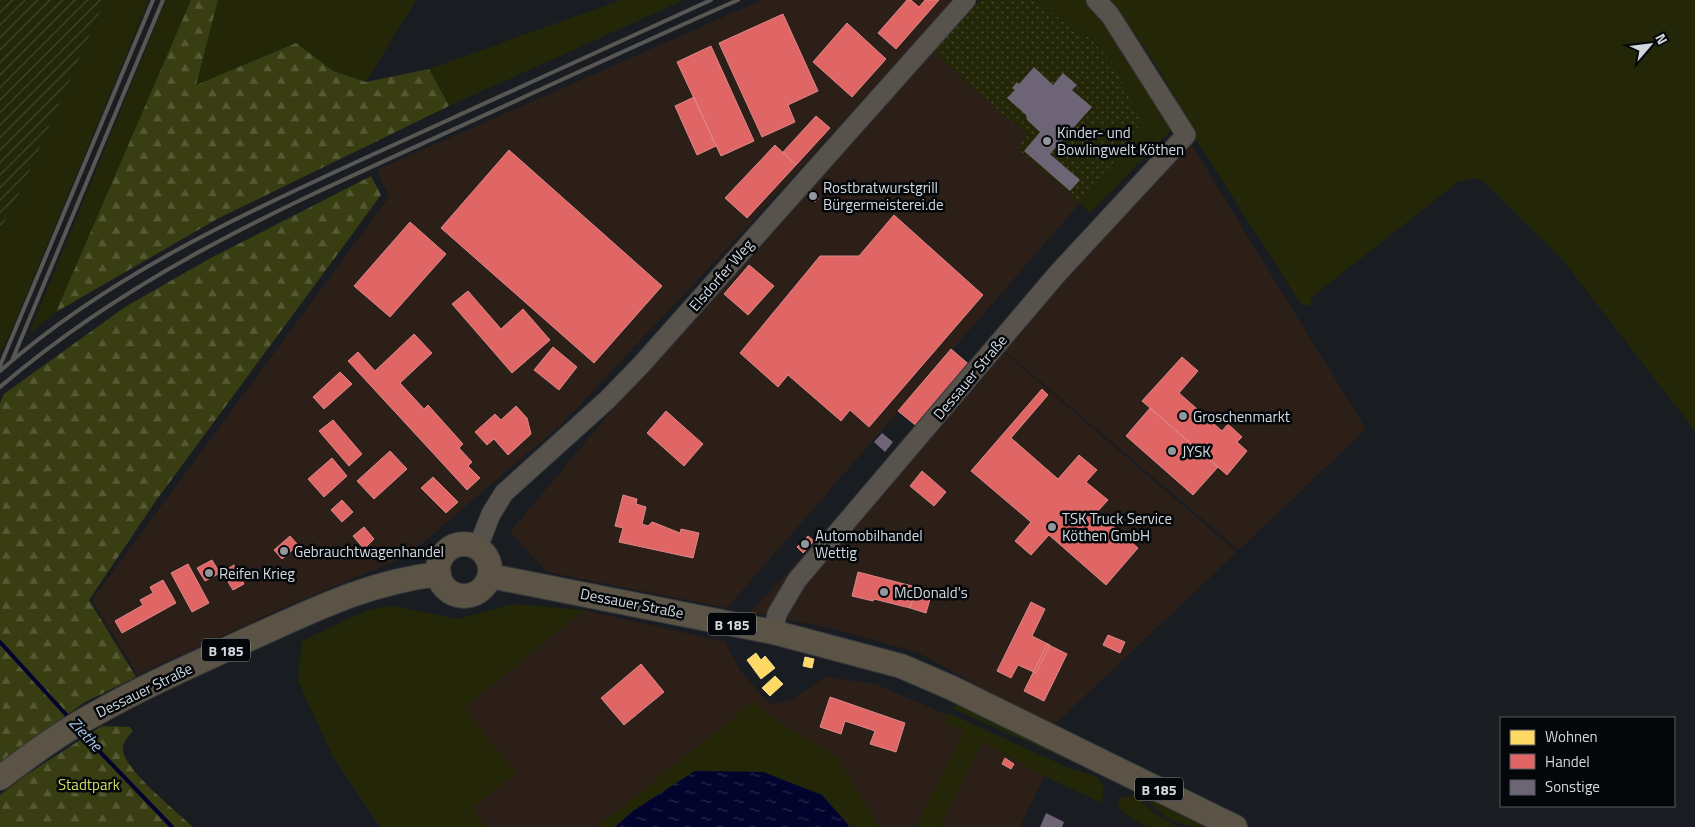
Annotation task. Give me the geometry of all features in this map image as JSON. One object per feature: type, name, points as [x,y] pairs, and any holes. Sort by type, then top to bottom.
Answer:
[{"type":"main road","points":[[461,544],[478,547],[489,559],[490,576],[487,584],[480,591],[461,596],[448,591],[438,574],[439,562],[450,548],[461,544]]},
{"type":"main road","name":"Dessauer Straße","points":[[0,778],[94,714],[171,675],[348,595],[396,580],[438,574]]},
{"type":"main road","name":"Dessauer Straße","points":[[490,576],[774,632],[900,666],[952,688],[1083,751],[1234,827]]},
{"type":"street","name":"Elsdorfer Weg","points":[[478,547],[498,502],[514,483],[607,400],[641,365],[966,0]]},
{"type":"street","name":"Dessauer Straße","points":[[774,632],[778,614],[797,580],[1058,273],[1186,135],[1110,15],[1096,0]]},
{"type":"shaded area","points":[[762,0],[953,0],[749,225],[562,424],[413,551],[403,558],[287,606],[138,675],[92,600],[389,197],[377,170]]},
{"type":"shaded area","points":[[933,52],[1027,135],[1017,148],[1080,203],[727,608],[547,572],[510,532],[685,323]]},
{"type":"shaded area","points":[[1186,136],[1366,429],[1239,550],[1000,347]]},
{"type":"shaded area","points":[[999,348],[1237,552],[1052,727],[917,652],[825,627],[750,612]]},
{"type":"shaded area","points":[[584,610],[725,642],[739,669],[769,704],[789,701],[826,677],[875,684],[969,724],[915,827],[879,827],[838,758],[753,703],[597,827],[486,827],[472,809],[464,708]]},
{"type":"shaded area","points":[[983,742],[1044,776],[1020,827],[940,827]]},
{"type":"green space","points":[[0,0],[105,0],[16,201],[0,229]]},
{"type":"green space","points":[[105,0],[149,0],[10,334],[0,352],[0,229],[16,201]]},
{"type":"green space","points":[[166,0],[191,0],[56,312],[29,334]]},
{"type":"green space","points":[[191,0],[218,0],[196,85],[296,43],[333,71],[366,82],[429,69],[449,106],[217,219],[56,312]]},
{"type":"green space","points":[[218,0],[416,0],[366,82],[333,71],[296,43],[196,85]]},
{"type":"green space","points":[[621,0],[684,0],[449,106],[429,69]]},
{"type":"green space","points":[[980,0],[1037,0],[1080,36],[1090,37],[1119,71],[1124,87],[1142,122],[1102,179],[1080,203],[1017,148],[1027,135],[933,52]]},
{"type":"green space","points":[[1037,0],[1085,0],[1107,22],[1174,127],[1090,213],[1080,203],[1102,179],[1142,122],[1124,87],[1119,71],[1091,37],[1080,36]]},
{"type":"green space","points":[[1107,0],[1695,0],[1695,431],[1561,258],[1483,181],[1474,178],[1458,182],[1312,297],[1310,306],[1301,304],[1197,141],[1146,49]]},
{"type":"green space","points":[[371,176],[381,195],[155,502],[89,600],[136,677],[85,702],[0,762],[0,403],[4,394],[125,307],[209,259]]},
{"type":"green space","points":[[513,604],[584,610],[464,708],[516,773],[472,808],[486,827],[380,827],[332,755],[298,681],[302,641],[367,610],[394,606],[457,619]]},
{"type":"green space","points":[[753,702],[774,718],[838,758],[879,827],[850,827],[822,795],[763,772],[695,771],[633,811],[615,827],[597,827]]},
{"type":"green space","points":[[958,703],[1091,768],[1073,762],[951,708]]},
{"type":"green space","points":[[948,713],[1069,768],[1095,776],[1104,787],[1102,803],[1044,776],[983,742],[940,827],[915,827],[964,731],[944,723]]},
{"type":"green space","name":"Stadtpark","points":[[102,726],[130,727],[133,731],[123,745],[126,759],[142,780],[193,827],[0,827],[0,795],[26,775]]},
{"type":"green space","points":[[1143,794],[1219,827],[1185,825],[1176,822],[1160,812]]},
{"type":"green space","points":[[1137,795],[1153,813],[1178,827],[1150,827],[1125,814],[1121,810],[1118,801],[1122,797]]},
{"type":"water","points":[[695,771],[763,772],[822,795],[850,827],[615,827],[633,811]]},
{"type":"building: Wohnen","points":[[756,653],[761,660],[765,656],[775,668],[761,679],[747,660]]},
{"type":"building: Wohnen","points":[[805,657],[814,659],[812,668],[803,666]]},
{"type":"building: Wohnen","points":[[775,676],[783,684],[770,696],[762,688]]},
{"type":"building: Handel","points":[[907,0],[911,0],[919,7],[925,0],[939,0],[896,49],[878,33]]},
{"type":"building: Handel","points":[[783,14],[818,91],[788,105],[795,122],[762,137],[719,43]]},
{"type":"building: Handel","points":[[847,23],[886,59],[852,97],[813,62]]},
{"type":"building: Handel","points":[[711,46],[754,141],[721,156],[677,62]]},
{"type":"building: Handel","points":[[694,97],[716,146],[697,155],[675,106]]},
{"type":"building: Handel","points":[[816,116],[830,128],[796,165],[783,152]]},
{"type":"building: Handel","points":[[775,145],[796,165],[747,218],[725,198]]},
{"type":"building: Handel","points":[[509,150],[662,286],[594,363],[441,228]]},
{"type":"building: Handel","points":[[811,190],[819,198],[815,202],[807,194]]},
{"type":"building: Handel","points":[[894,215],[983,295],[869,427],[850,410],[841,421],[788,375],[778,387],[740,353],[820,256],[859,256]]},
{"type":"building: Handel","points":[[410,222],[446,254],[390,317],[354,286]]},
{"type":"building: Handel","points":[[749,265],[774,286],[748,315],[724,294]]},
{"type":"building: Handel","points":[[468,291],[501,329],[523,309],[550,340],[512,373],[452,304]]},
{"type":"building: Handel","points":[[414,334],[432,353],[400,383],[424,409],[428,405],[463,444],[459,448],[472,462],[468,466],[480,478],[467,490],[348,361],[358,352],[375,371]]},
{"type":"building: Handel","points":[[553,347],[577,367],[559,390],[534,370]]},
{"type":"building: Handel","points":[[951,349],[972,367],[919,428],[898,411]]},
{"type":"building: Handel","name":"Groschenmarkt","points":[[1182,357],[1198,371],[1179,393],[1222,431],[1228,424],[1242,437],[1237,442],[1247,451],[1227,475],[1142,401]]},
{"type":"building: Handel","points":[[340,372],[352,384],[324,409],[313,397]]},
{"type":"building: Handel","points":[[1042,389],[1048,395],[1011,438],[1058,479],[1079,455],[1097,470],[1086,482],[1108,500],[1097,512],[1138,548],[1106,585],[1049,535],[1031,555],[1015,541],[1031,522],[971,471]]},
{"type":"building: Handel","points":[[516,406],[527,418],[531,434],[508,455],[494,439],[487,445],[475,432],[495,414],[501,420]]},
{"type":"building: Handel","name":"JYSK","points":[[1150,408],[1218,467],[1193,495],[1126,436]]},
{"type":"building: Handel","points":[[666,411],[703,444],[684,466],[647,433]]},
{"type":"building: Handel","points":[[333,420],[362,454],[349,466],[319,431]]},
{"type":"building: Handel","points":[[390,451],[407,469],[374,499],[357,481]]},
{"type":"building: Handel","points":[[332,458],[347,476],[324,497],[308,479]]},
{"type":"building: Handel","points":[[922,471],[946,492],[934,506],[910,486]]},
{"type":"building: Handel","points":[[433,477],[458,502],[446,513],[421,488]]},
{"type":"building: Handel","points":[[623,495],[637,499],[636,504],[646,507],[642,524],[648,526],[652,522],[680,533],[681,529],[699,533],[693,558],[619,542],[623,528],[615,526]]},
{"type":"building: Handel","points":[[342,500],[353,512],[342,522],[331,510]]},
{"type":"building: Handel","points":[[364,527],[374,539],[364,549],[353,536]]},
{"type":"building: Handel","points":[[290,536],[298,545],[282,559],[274,550]]},
{"type":"building: Handel","name":"Automobilhandel Wettig","points":[[808,536],[814,541],[803,553],[797,547]]},
{"type":"building: Handel","points":[[212,560],[220,573],[205,581],[197,568]]},
{"type":"building: Handel","points":[[188,564],[209,603],[192,612],[171,573]]},
{"type":"building: Handel","points":[[234,565],[244,584],[233,590],[222,572]]},
{"type":"building: Handel","name":"McDonald's","points":[[858,572],[916,587],[910,608],[874,599],[873,601],[852,596]]},
{"type":"building: Handel","points":[[163,580],[176,603],[122,633],[115,621],[143,605],[140,600],[153,593],[150,587]]},
{"type":"building: Handel","points":[[916,587],[932,592],[926,613],[910,608]]},
{"type":"building: Handel","points":[[1031,602],[1045,609],[1032,636],[1050,645],[1036,673],[1018,665],[1011,678],[997,671]]},
{"type":"building: Handel","points":[[1108,635],[1125,642],[1120,653],[1103,645]]},
{"type":"building: Handel","points":[[1047,644],[1067,654],[1044,701],[1024,691]]},
{"type":"building: Handel","points":[[641,664],[664,692],[624,725],[601,698]]},
{"type":"building: Handel","points":[[830,697],[905,723],[896,752],[870,744],[875,731],[845,721],[841,734],[820,727]]},
{"type":"building: Handel","points":[[1005,758],[1014,764],[1011,769],[1002,764]]},
{"type":"building: Sonstige","name":"Kinder- und Bowlingwelt Köthen","points":[[1034,67],[1053,85],[1063,73],[1077,85],[1072,90],[1092,107],[1050,154],[1080,180],[1070,191],[1024,151],[1040,132],[1027,120],[1026,115],[1007,98],[1015,90],[1012,88],[1017,82],[1019,84]]},
{"type":"building: Sonstige","points":[[882,433],[893,442],[885,452],[874,442]]},
{"type":"building: Sonstige","points":[[1046,813],[1064,822],[1062,827],[1040,827]]},
{"type":"waterway","name":"Ziethe","points":[[0,642],[71,720]]},
{"type":"waterway","name":"Ziethe","points":[[80,731],[172,827]]},
{"type":"railway","points":[[0,366],[153,0]]},
{"type":"railway","points":[[13,358],[163,0]]},
{"type":"railway","points":[[0,371],[42,336],[87,305],[133,275],[180,248],[277,199],[711,0]]},
{"type":"railway","points":[[0,387],[49,347],[100,312],[152,279],[259,220],[314,193],[738,0]]},
{"type":"place","name":"Kinder- und Bowlingwelt Köthen","points":[[1047,141]]},
{"type":"place","name":"Rostbratwurstgrill Bürgermeisterei.de","points":[[813,196]]},
{"type":"place","name":"Groschenmarkt","points":[[1183,416]]},
{"type":"place","name":"JYSK","points":[[1172,451]]},
{"type":"place","name":"TSK Truck Service Köthen GmbH","points":[[1052,527]]},
{"type":"place","name":"Automobilhandel Wettig","points":[[805,544]]},
{"type":"place","name":"Gebrauchtwagenhandel","points":[[284,551]]},
{"type":"place","name":"Reifen Krieg","points":[[209,573]]},
{"type":"place","name":"McDonald's","points":[[884,592]]}]
